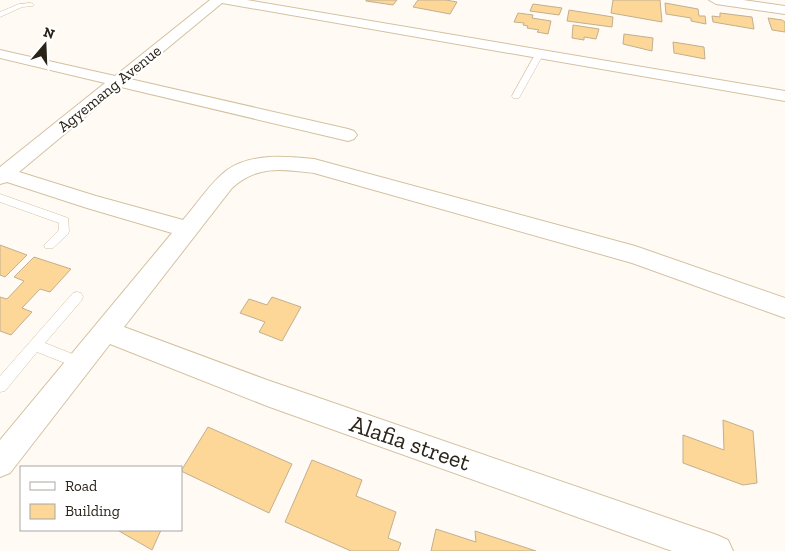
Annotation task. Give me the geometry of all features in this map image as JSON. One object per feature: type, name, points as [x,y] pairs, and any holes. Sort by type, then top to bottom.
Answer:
[{"type":"street","name":"Agyemang Avenue","points":[[2,175],[218,0]]},
{"type":"street","points":[[224,0],[785,96]]},
{"type":"street","points":[[716,0],[785,10]]},
{"type":"street","points":[[0,54],[348,135]]},
{"type":"street","points":[[0,463],[186,229],[233,174],[247,167],[265,163],[283,162],[314,166],[635,255],[785,308]]},
{"type":"street","points":[[2,175],[186,229]]},
{"type":"street","name":"Alafia street","points":[[105,331],[267,393],[717,551]]},
{"type":"lane","points":[[0,14],[21,5],[31,5]]},
{"type":"lane","points":[[516,96],[540,53]]},
{"type":"lane","points":[[0,198],[64,221],[64,231],[49,245]]},
{"type":"lane","points":[[0,386],[77,297]]},
{"type":"lane","points":[[34,346],[80,363]]},
{"type":"building","points":[[366,0],[397,0],[393,5],[366,1]]},
{"type":"building","points":[[418,0],[457,2],[450,14],[413,7]]},
{"type":"building","points":[[613,0],[660,0],[662,22],[611,13]]},
{"type":"building","points":[[665,3],[698,9],[699,16],[705,16],[706,24],[691,21],[691,18],[666,14]]},
{"type":"building","points":[[533,4],[562,8],[559,15],[530,11]]},
{"type":"building","points":[[569,10],[613,17],[612,27],[567,21]]},
{"type":"building","points":[[518,13],[533,15],[532,18],[551,21],[548,34],[527,28],[528,26],[523,25],[524,23],[514,22]]},
{"type":"building","points":[[720,13],[752,17],[754,29],[713,22],[712,16],[720,17]]},
{"type":"building","points":[[768,18],[785,22],[785,32],[772,30]]},
{"type":"building","points":[[573,25],[599,29],[596,39],[572,38]]},
{"type":"building","points":[[624,34],[653,38],[652,51],[623,44]]},
{"type":"building","points":[[673,42],[704,47],[705,59],[674,53]]},
{"type":"building","points":[[0,245],[27,255],[5,277],[0,275]]},
{"type":"building","points":[[34,257],[71,269],[50,292],[40,289],[22,308],[32,312],[11,335],[0,331],[0,297],[7,299],[24,281],[14,277]]},
{"type":"building","points":[[272,297],[301,307],[282,341],[259,332],[265,322],[240,313],[249,299],[267,305]]},
{"type":"building","points":[[723,420],[753,431],[757,483],[743,485],[683,463],[683,435],[724,450]]},
{"type":"building","points":[[208,427],[292,464],[269,513],[182,471]]},
{"type":"building","points":[[312,460],[362,480],[356,496],[396,512],[388,538],[401,543],[398,551],[351,551],[285,522]]},
{"type":"building","points":[[436,529],[476,542],[475,531],[536,551],[431,551]]},
{"type":"building","points":[[119,531],[161,531],[152,550]]}]
